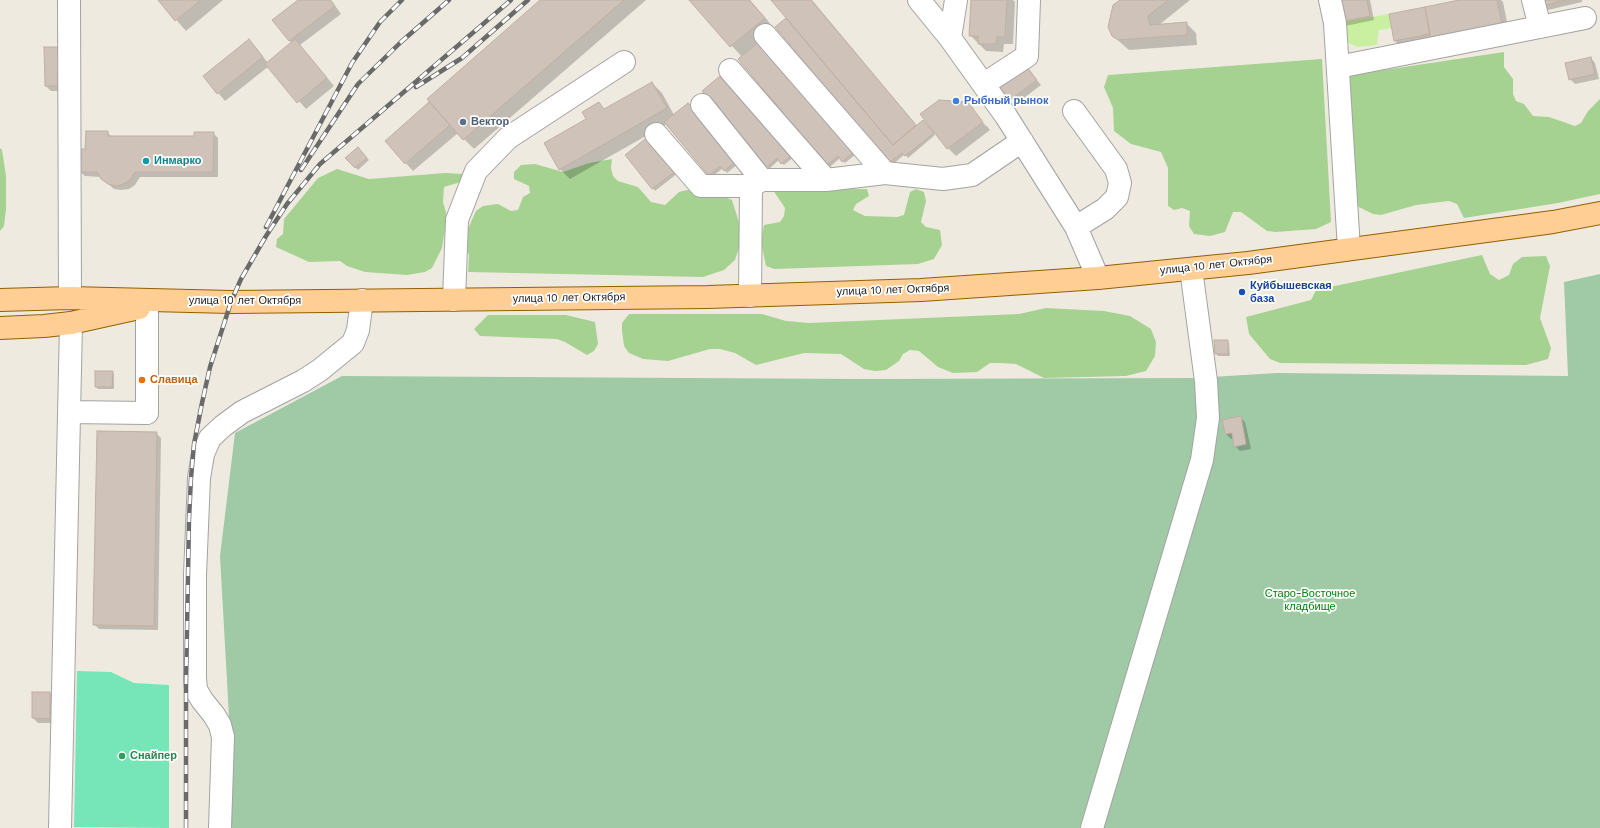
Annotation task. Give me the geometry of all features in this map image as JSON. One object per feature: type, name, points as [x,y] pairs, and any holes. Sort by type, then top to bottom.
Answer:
[{"type":"main road","name":"улица 10 лет Октября","points":[[0,300],[70,298],[231,302],[454,300],[750,296],[921,290],[1098,278],[1191,268],[1553,222],[1600,213]]},
{"type":"main road","name":"улица 10 лет Октября","points":[[0,328],[71,323],[181,300]]},
{"type":"street","points":[[69,0],[70,298]]},
{"type":"street","points":[[919,0],[950,38],[1006,116],[1076,227],[1098,278]]},
{"type":"street","points":[[950,38],[956,0]]},
{"type":"street","points":[[984,84],[1026,56],[1029,0]]},
{"type":"street","points":[[1330,0],[1335,23],[1349,249]]},
{"type":"street","points":[[1533,0],[1540,27]]},
{"type":"street","points":[[1338,67],[1585,18]]},
{"type":"street","points":[[765,35],[885,172]]},
{"type":"street","points":[[454,300],[457,220],[476,171],[508,138],[624,62]]},
{"type":"street","points":[[730,70],[826,180]]},
{"type":"street","points":[[702,105],[756,183],[750,296]]},
{"type":"street","points":[[1074,111],[1116,168],[1120,183],[1117,197],[1105,209],[1076,227]]},
{"type":"street","points":[[656,134],[701,186],[826,180],[885,172],[943,179],[972,175],[1022,141]]},
{"type":"street","points":[[1092,828],[1202,460],[1208,418],[1206,381],[1191,268]]},
{"type":"street","points":[[220,828],[223,737],[220,725],[196,690],[195,678],[195,575],[199,478],[203,454],[210,438],[223,426],[242,412],[303,381],[320,370],[353,343],[358,330],[362,300]]},
{"type":"street","points":[[69,412],[147,413],[147,306]]},
{"type":"street","points":[[60,828],[71,323]]},
{"type":"green space","points":[[1389,14],[1392,28],[1379,30],[1377,45],[1357,47],[1349,43],[1345,37],[1342,22]]},
{"type":"green space","points":[[1504,52],[1504,67],[1513,79],[1513,94],[1516,101],[1524,104],[1533,116],[1549,117],[1575,126],[1581,123],[1588,111],[1600,99],[1600,194],[1558,203],[1464,218],[1457,204],[1449,201],[1416,205],[1381,215],[1373,214],[1353,204],[1344,76]]},
{"type":"green space","points":[[1322,59],[1331,222],[1316,229],[1276,232],[1267,231],[1241,212],[1233,212],[1225,232],[1210,236],[1194,234],[1189,226],[1190,211],[1182,208],[1174,210],[1168,206],[1168,168],[1161,152],[1131,144],[1114,131],[1113,108],[1104,87],[1108,75]]},
{"type":"green space","points":[[0,148],[2,150],[6,176],[6,209],[4,226],[0,231]]},
{"type":"green space","points":[[612,159],[611,168],[613,176],[618,181],[638,187],[651,202],[665,205],[679,192],[687,190],[718,194],[732,200],[741,229],[740,245],[735,260],[724,270],[703,277],[468,272],[469,255],[462,242],[476,211],[483,206],[498,204],[511,211],[518,210],[523,197],[530,193],[529,186],[514,179],[514,172],[521,165],[535,164],[563,172],[589,163]]},
{"type":"green space","points":[[337,169],[369,179],[445,173],[465,174],[464,181],[444,187],[443,202],[447,216],[442,248],[432,268],[425,272],[407,275],[365,272],[347,266],[340,261],[309,262],[276,247],[277,239],[283,234],[284,219],[318,178]]},
{"type":"green space","points":[[867,189],[869,196],[856,204],[853,210],[865,216],[897,217],[904,215],[910,192],[916,189],[924,192],[926,201],[921,222],[926,227],[940,230],[942,245],[934,259],[918,264],[774,269],[766,266],[761,242],[764,225],[780,222],[784,216],[785,208],[773,190]]},
{"type":"green space","points":[[1482,255],[1490,274],[1499,280],[1509,275],[1513,264],[1522,257],[1546,256],[1550,266],[1540,318],[1551,348],[1548,359],[1526,365],[1280,363],[1270,359],[1249,334],[1246,317],[1311,300],[1316,290]]},
{"type":"green space","name":"Старо-Восточное кладбище","points":[[1600,274],[1600,828],[230,828],[230,735],[220,556],[235,433],[342,376],[864,379],[1195,378],[1277,373],[1568,376],[1564,282]]},
{"type":"green space","points":[[1046,308],[1104,311],[1130,316],[1151,329],[1156,342],[1155,356],[1146,371],[1126,376],[1044,378],[1016,364],[1000,363],[990,363],[977,372],[953,373],[938,367],[919,351],[910,350],[903,354],[899,361],[886,370],[875,371],[864,369],[841,354],[804,353],[756,365],[735,353],[720,349],[710,349],[668,361],[643,359],[629,353],[624,346],[622,331],[622,323],[629,314],[762,314],[786,321],[809,323],[1019,314]]},
{"type":"green space","points":[[488,315],[566,315],[595,322],[598,344],[594,351],[587,355],[557,339],[480,336],[474,329]]},
{"type":"green space","name":"Снайпер","points":[[77,671],[111,672],[134,683],[169,685],[169,828],[74,827]]},
{"type":"building","points":[[158,0],[201,0],[175,21]]},
{"type":"building","points":[[298,0],[330,0],[335,6],[289,41],[272,20]]},
{"type":"building","points":[[540,0],[624,0],[463,140],[427,99]]},
{"type":"building","points":[[689,0],[749,0],[765,18],[730,47]]},
{"type":"building","points":[[771,0],[811,0],[916,125],[893,145]]},
{"type":"building","points":[[971,0],[1007,0],[1005,37],[997,37],[996,44],[978,44],[978,36],[969,36]]},
{"type":"building","points":[[1120,0],[1168,0],[1148,16],[1150,25],[1187,22],[1187,35],[1118,40],[1112,36],[1108,27],[1113,5]]},
{"type":"building","points":[[1335,0],[1367,0],[1370,16],[1339,22]]},
{"type":"building","points":[[1459,0],[1497,0],[1502,24],[1430,37],[1425,7]]},
{"type":"building","points":[[1540,0],[1566,0],[1542,6]]},
{"type":"building","points":[[1425,7],[1430,34],[1394,41],[1389,14]]},
{"type":"building","points":[[786,18],[893,145],[923,120],[934,133],[905,156],[902,153],[889,163],[775,27]]},
{"type":"building","points":[[249,39],[263,57],[217,94],[203,76]]},
{"type":"building","points":[[295,39],[327,78],[297,103],[265,64]]},
{"type":"building","points":[[761,40],[855,151],[842,162],[838,156],[827,165],[738,59]]},
{"type":"building","points":[[44,47],[59,47],[60,86],[45,86]]},
{"type":"building","points":[[1591,57],[1595,74],[1569,80],[1565,63]]},
{"type":"building","points":[[1027,67],[1037,80],[1010,100],[1000,88]]},
{"type":"building","points":[[726,71],[794,153],[781,164],[777,158],[766,168],[702,91]]},
{"type":"building","points":[[652,82],[667,108],[559,170],[544,143],[586,119],[582,112],[599,102],[604,109]]},
{"type":"building","points":[[939,100],[968,102],[983,122],[947,149],[920,114]]},
{"type":"building","points":[[429,102],[450,125],[405,164],[385,141]]},
{"type":"building","points":[[688,103],[736,161],[724,171],[720,166],[709,176],[664,122]]},
{"type":"building","name":"Инмарко","points":[[86,131],[108,131],[108,136],[194,136],[194,132],[214,132],[213,172],[135,172],[130,180],[124,184],[116,186],[108,184],[101,179],[97,172],[79,172],[79,149],[85,149]]},
{"type":"building","points":[[649,136],[676,171],[652,189],[625,155]]},
{"type":"building","points":[[358,147],[367,158],[355,168],[345,158]]},
{"type":"building","points":[[1214,340],[1228,340],[1228,354],[1215,354]]},
{"type":"building","points":[[95,371],[113,371],[112,387],[95,387]]},
{"type":"building","points":[[1241,416],[1246,444],[1234,447],[1232,433],[1225,434],[1222,420]]},
{"type":"building","points":[[97,431],[157,432],[154,626],[93,625]]},
{"type":"building","points":[[32,692],[50,692],[50,719],[32,718]]},
{"type":"railway","points":[[266,227],[352,63],[380,22],[402,0]]},
{"type":"railway","points":[[301,170],[358,84],[401,42],[449,0]]},
{"type":"railway","points":[[186,828],[186,685],[191,478],[194,444],[210,367],[231,302],[241,279],[266,236],[287,204],[320,164],[511,0]]},
{"type":"railway","points":[[416,87],[462,58],[528,0]]},
{"type":"place","name":"Рыбный рынок","points":[[956,101]]},
{"type":"place","name":"Вектор","points":[[463,122]]},
{"type":"place","name":"Инмарко","points":[[146,161]]},
{"type":"place","name":"Куйбышевская база","points":[[1242,292]]},
{"type":"place","name":"Славица","points":[[142,380]]},
{"type":"place","name":"Снайпер","points":[[122,756]]}]
